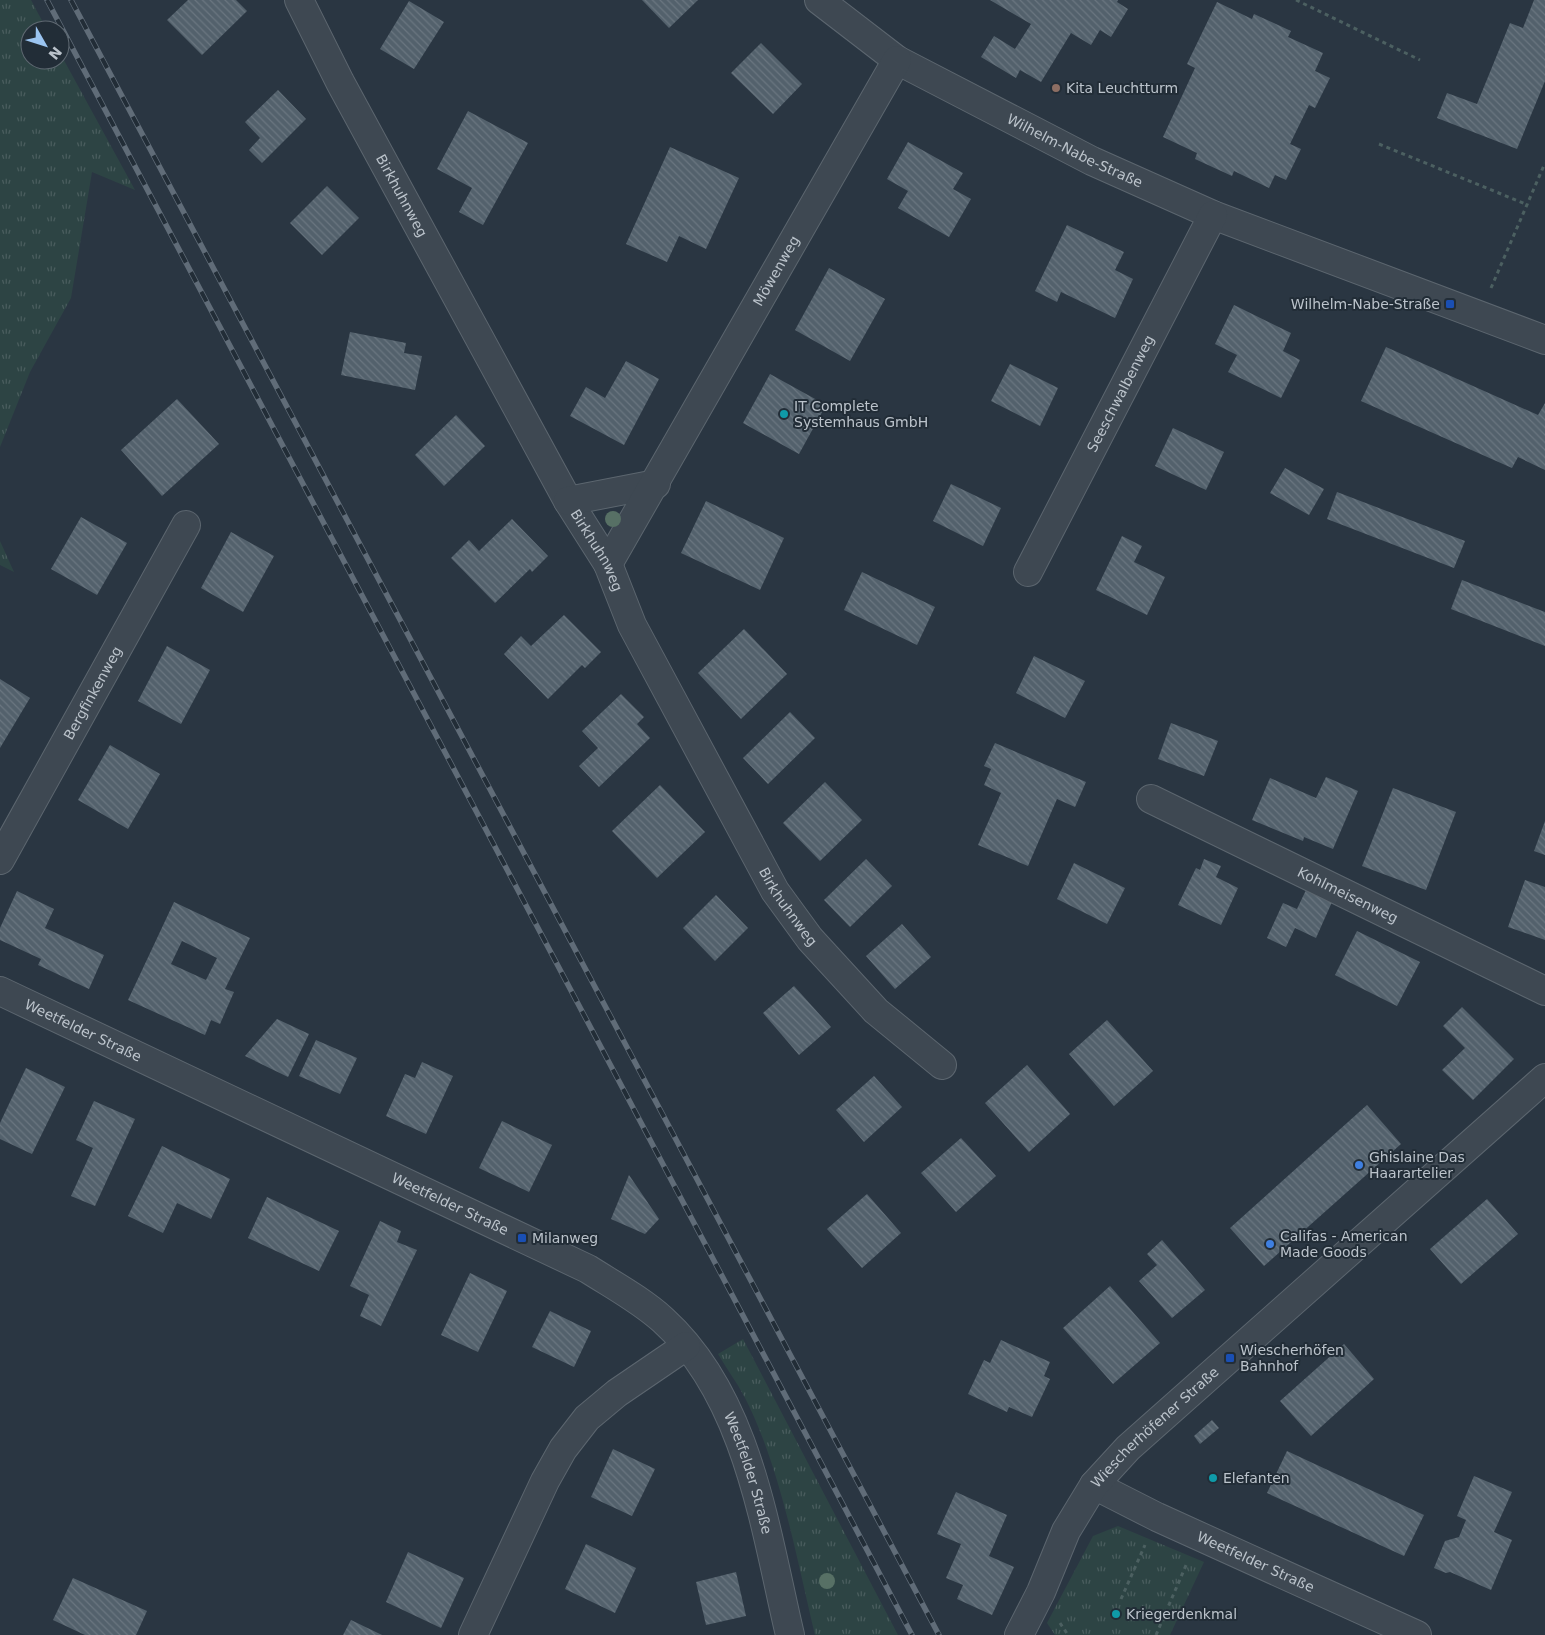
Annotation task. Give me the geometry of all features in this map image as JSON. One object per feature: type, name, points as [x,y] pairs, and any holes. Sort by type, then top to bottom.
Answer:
[{"type":"street","name":"Birkhuhnweg","points":[[298,0],[340,82],[568,501],[608,564],[632,625],[775,891],[810,939],[876,1011],[942,1065]]},
{"type":"street","name":"Wilhelm-Nabe-Straße","points":[[819,0],[897,60],[1092,161],[1212,215],[1545,340]]},
{"type":"street","name":"Möwenweg","points":[[608,564],[656,484],[897,60]]},
{"type":"street","name":"Seeschwalbenweg","points":[[1028,572],[1212,215]]},
{"type":"street","points":[[568,501],[656,484]]},
{"type":"street","name":"Bergfinkenweg","points":[[0,860],[186,525]]},
{"type":"street","name":"Kohlmeisenweg","points":[[1150,799],[1545,991]]},
{"type":"street","name":"Weetfelder Straße","points":[[0,991],[588,1269],[664,1321],[710,1378],[726,1409],[752,1471],[790,1635]]},
{"type":"street","name":"Wiescherhöfener Straße","points":[[1018,1635],[1040,1592],[1066,1531],[1094,1485],[1128,1448],[1545,1078]]},
{"type":"street","points":[[473,1635],[545,1481],[563,1449],[587,1418],[617,1392],[686,1346]]},
{"type":"street","name":"Weetfelder Straße","points":[[1094,1485],[1157,1518],[1200,1535],[1417,1635]]},
{"type":"path","points":[[1296,0],[1420,60]]},
{"type":"path","points":[[1379,144],[1528,205]]},
{"type":"path","points":[[1479,316],[1545,163]]},
{"type":"path","points":[[1121,1599],[1157,1518]]},
{"type":"path","points":[[1156,1635],[1200,1535]]},
{"type":"green space","points":[[0,0],[31,0],[42,20],[20,20],[20,70],[69,70],[135,190],[92,172],[71,298],[30,372],[0,447]]},
{"type":"green space","points":[[0,541],[14,572],[0,565]]},
{"type":"green space","points":[[743,1339],[898,1635],[815,1635],[786,1513],[768,1452],[744,1396],[718,1354]]},
{"type":"green space","points":[[1118,1526],[1204,1562],[1170,1635],[1055,1635],[1047,1623],[1093,1536]]},
{"type":"building","points":[[188,0],[236,0],[247,11],[202,55],[167,20]]},
{"type":"building","points":[[642,0],[698,0],[669,28]]},
{"type":"building","points":[[990,0],[1118,0],[1117,2],[1128,9],[1111,37],[1100,30],[1091,45],[1071,33],[1041,82],[1020,70],[1016,78],[981,57],[994,36],[1015,49],[1031,24]]},
{"type":"building","points":[[1534,0],[1545,0],[1545,81],[1517,149],[1437,118],[1447,93],[1477,104],[1510,23],[1523,28]]},
{"type":"building","points":[[409,1],[444,22],[414,69],[380,49]]},
{"type":"building","points":[[1217,2],[1252,19],[1254,14],[1291,31],[1288,37],[1323,53],[1315,71],[1330,78],[1315,108],[1309,105],[1290,144],[1301,149],[1286,180],[1275,175],[1269,188],[1234,171],[1232,176],[1195,159],[1197,153],[1163,137],[1195,68],[1187,64]]},
{"type":"building","points":[[761,43],[802,84],[773,114],[731,73]]},
{"type":"building","points":[[278,90],[306,119],[262,163],[249,150],[260,138],[245,122]]},
{"type":"building","points":[[468,111],[528,143],[483,225],[459,212],[472,188],[437,169]]},
{"type":"building","points":[[908,142],[963,173],[953,189],[971,199],[949,237],[898,208],[908,191],[887,179]]},
{"type":"building","points":[[670,147],[739,178],[706,249],[679,236],[667,262],[626,244]]},
{"type":"building","points":[[327,186],[359,218],[322,255],[290,223]]},
{"type":"building","points":[[1067,225],[1124,252],[1115,270],[1133,279],[1115,318],[1061,292],[1057,302],[1035,291]]},
{"type":"building","points":[[829,268],[885,299],[850,361],[795,330]]},
{"type":"building","points":[[1234,305],[1291,333],[1283,351],[1300,360],[1281,398],[1228,372],[1237,355],[1215,344]]},
{"type":"building","points":[[350,332],[406,343],[404,353],[422,356],[415,390],[341,375]]},
{"type":"building","points":[[1386,347],[1538,415],[1545,403],[1545,470],[1518,457],[1512,468],[1361,401]]},
{"type":"building","points":[[626,361],[659,379],[624,445],[570,416],[586,387],[605,398]]},
{"type":"building","points":[[1010,364],[1058,388],[1040,426],[991,401]]},
{"type":"building","name":"IT Complete Systemhaus GmbH","points":[[770,374],[826,405],[799,454],[743,423]]},
{"type":"building","points":[[177,399],[219,444],[162,496],[121,450]]},
{"type":"building","points":[[456,415],[485,446],[444,486],[415,455]]},
{"type":"building","points":[[1173,428],[1224,452],[1206,490],[1155,466]]},
{"type":"building","points":[[1285,468],[1324,489],[1309,515],[1270,493]]},
{"type":"building","points":[[951,484],[1001,508],[983,546],[933,521]]},
{"type":"building","points":[[1337,492],[1465,541],[1454,568],[1327,519]]},
{"type":"building","points":[[706,501],[784,538],[760,590],[681,553]]},
{"type":"building","points":[[81,517],[127,543],[97,595],[51,569]]},
{"type":"building","points":[[512,519],[548,556],[532,572],[530,569],[495,603],[451,558],[469,540],[479,551]]},
{"type":"building","points":[[231,532],[274,556],[243,612],[201,588]]},
{"type":"building","points":[[1122,536],[1142,546],[1134,562],[1165,577],[1147,615],[1096,590]]},
{"type":"building","points":[[862,572],[935,607],[917,645],[844,610]]},
{"type":"building","points":[[1462,580],[1545,612],[1545,646],[1451,609]]},
{"type":"building","points":[[564,615],[601,652],[585,668],[582,665],[548,699],[504,654],[521,636],[531,646]]},
{"type":"building","points":[[744,629],[787,674],[741,719],[698,673]]},
{"type":"building","points":[[167,646],[210,670],[181,724],[138,701]]},
{"type":"building","points":[[1034,656],[1085,681],[1065,718],[1016,693]]},
{"type":"building","points":[[0,679],[30,698],[0,748]]},
{"type":"building","points":[[621,694],[644,717],[637,724],[650,738],[599,787],[579,766],[598,748],[582,731]]},
{"type":"building","points":[[790,712],[815,738],[768,784],[743,758]]},
{"type":"building","points":[[1171,723],[1218,741],[1204,776],[1158,759]]},
{"type":"building","points":[[995,743],[1086,782],[1075,807],[1057,799],[1028,866],[978,845],[1001,793],[984,785],[991,769],[984,766]]},
{"type":"building","points":[[110,745],[160,774],[128,829],[78,800]]},
{"type":"building","points":[[1326,777],[1358,791],[1333,849],[1304,837],[1303,841],[1252,820],[1270,778],[1316,798]]},
{"type":"building","points":[[825,782],[862,820],[820,861],[783,823]]},
{"type":"building","points":[[660,785],[705,832],[657,878],[612,831]]},
{"type":"building","points":[[1393,788],[1456,812],[1426,890],[1362,866]]},
{"type":"building","points":[[1545,821],[1545,855],[1534,851]]},
{"type":"building","points":[[866,859],[892,886],[850,927],[824,900]]},
{"type":"building","points":[[1204,859],[1221,866],[1216,877],[1238,888],[1221,925],[1178,905],[1196,868],[1200,870]]},
{"type":"building","points":[[1074,863],[1125,888],[1107,924],[1057,899]]},
{"type":"building","points":[[1525,880],[1545,887],[1545,940],[1508,927]]},
{"type":"building","points":[[1306,890],[1332,902],[1316,938],[1295,928],[1286,947],[1267,938],[1283,903],[1297,909]]},
{"type":"building","points":[[17,891],[54,909],[45,928],[104,955],[89,989],[38,965],[41,959],[0,940],[0,928]]},
{"type":"building","points":[[716,895],[748,928],[715,961],[683,928]]},
{"type":"building","points":[[174,902],[250,938],[225,989],[234,992],[220,1024],[211,1020],[205,1035],[128,1000]],"holes":[[[182,941],[217,958],[206,980],[171,964]]]},
{"type":"building","points":[[902,924],[931,957],[895,989],[866,956]]},
{"type":"building","points":[[1357,931],[1420,962],[1397,1006],[1335,975]]},
{"type":"building","points":[[794,986],[831,1027],[799,1055],[763,1013]]},
{"type":"building","points":[[1462,1007],[1514,1059],[1473,1100],[1442,1070],[1465,1048],[1443,1026]]},
{"type":"building","points":[[277,1019],[309,1034],[288,1077],[245,1056]]},
{"type":"building","points":[[1107,1020],[1153,1071],[1114,1106],[1069,1054]]},
{"type":"building","points":[[316,1040],[357,1058],[340,1094],[299,1076]]},
{"type":"building","points":[[422,1062],[453,1076],[426,1134],[386,1116],[405,1074],[415,1078]]},
{"type":"building","points":[[1027,1065],[1070,1114],[1029,1152],[985,1103]]},
{"type":"building","points":[[26,1068],[65,1087],[32,1154],[0,1139],[0,1123]]},
{"type":"building","points":[[874,1076],[902,1107],[864,1142],[836,1110]]},
{"type":"building","points":[[94,1101],[135,1119],[95,1206],[71,1196],[93,1148],[76,1140]]},
{"type":"building","points":[[1367,1105],[1401,1144],[1264,1266],[1230,1228]]},
{"type":"building","points":[[502,1121],[552,1145],[529,1192],[479,1168]]},
{"type":"building","points":[[961,1138],[996,1176],[956,1212],[921,1173]]},
{"type":"building","points":[[162,1146],[230,1179],[211,1219],[177,1203],[163,1233],[128,1216]]},
{"type":"building","points":[[629,1175],[659,1219],[645,1234],[611,1219]]},
{"type":"building","points":[[867,1194],[901,1233],[862,1268],[827,1229]]},
{"type":"building","points":[[267,1197],[339,1231],[319,1271],[248,1238]]},
{"type":"building","points":[[1487,1199],[1518,1234],[1461,1284],[1430,1249]]},
{"type":"building","points":[[380,1221],[401,1231],[397,1242],[417,1250],[381,1326],[360,1316],[369,1295],[350,1286]]},
{"type":"building","points":[[1162,1240],[1205,1290],[1172,1318],[1139,1281],[1157,1265],[1147,1254]]},
{"type":"building","points":[[470,1273],[507,1291],[478,1352],[441,1335]]},
{"type":"building","points":[[1110,1286],[1160,1343],[1113,1384],[1063,1328]]},
{"type":"building","points":[[550,1311],[591,1331],[574,1367],[532,1347]]},
{"type":"building","points":[[1001,1340],[1050,1362],[1044,1376],[1050,1379],[1032,1417],[1009,1407],[1007,1412],[968,1394],[984,1360],[990,1363]]},
{"type":"building","points":[[1344,1344],[1374,1379],[1311,1436],[1280,1401]]},
{"type":"building","points":[[1212,1420],[1219,1428],[1200,1444],[1194,1436]]},
{"type":"building","points":[[613,1449],[655,1469],[632,1516],[591,1497]]},
{"type":"building","points":[[1287,1451],[1424,1515],[1404,1556],[1267,1493]]},
{"type":"building","points":[[1474,1476],[1512,1492],[1494,1532],[1512,1540],[1491,1590],[1450,1572],[1446,1573],[1434,1568],[1445,1541],[1459,1537],[1466,1520],[1457,1516]]},
{"type":"building","points":[[956,1492],[1007,1515],[989,1556],[1014,1567],[992,1615],[957,1599],[963,1585],[946,1578],[961,1544],[937,1534]]},
{"type":"building","points":[[586,1544],[636,1568],[615,1613],[565,1589]]},
{"type":"building","points":[[408,1552],[464,1578],[441,1628],[386,1602]]},
{"type":"building","points":[[736,1572],[746,1616],[706,1625],[696,1582]]},
{"type":"building","points":[[73,1578],[147,1611],[136,1635],[85,1635],[53,1620]]},
{"type":"building","points":[[351,1620],[382,1635],[343,1635]]},
{"type":"railway","points":[[47,0],[912,1635]]},
{"type":"railway","points":[[71,0],[939,1635]]},
{"type":"place","name":"Kita Leuchtturm","points":[[1056,88]]},
{"type":"place","name":"Wilhelm-Nabe-Straße","points":[[1450,304]]},
{"type":"place","name":"IT Complete Systemhaus GmbH","points":[[784,414]]},
{"type":"place","name":"Ghislaine Das Haarartelier","points":[[1359,1165]]},
{"type":"place","name":"Milanweg","points":[[522,1238]]},
{"type":"place","name":"Califas - American Made Goods","points":[[1270,1244]]},
{"type":"place","name":"Wiescherhöfen Bahnhof","points":[[1230,1358]]},
{"type":"place","name":"Elefanten","points":[[1213,1478]]},
{"type":"place","name":"Kriegerdenkmal","points":[[1116,1614]]}]
